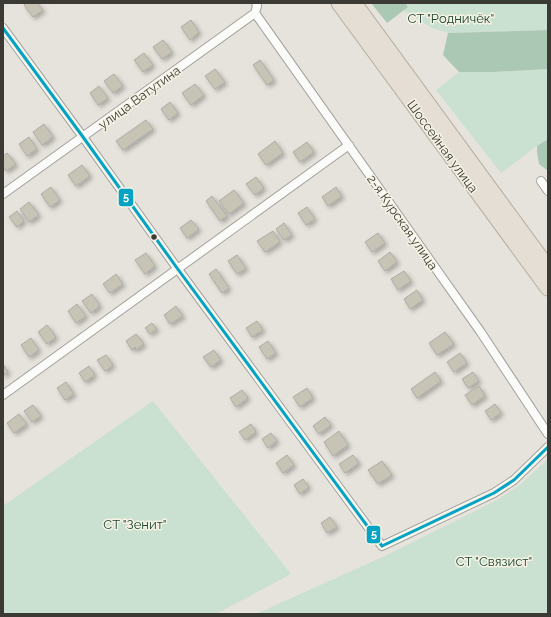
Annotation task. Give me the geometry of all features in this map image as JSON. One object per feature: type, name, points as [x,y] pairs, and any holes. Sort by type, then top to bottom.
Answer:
[{"type":"highway","name":"Шоссейная улица","points":[[339,3],[548,288]]},
{"type":"highway","name":"Шоссейная улица","points":[[354,3],[548,268]]},
{"type":"street","points":[[255,13],[257,6],[256,3]]},
{"type":"street","name":"улица Ватутина","points":[[3,194],[255,13]]},
{"type":"street","name":"2-я Курская улица","points":[[255,13],[480,331],[548,434]]},
{"type":"street","points":[[3,28],[177,268],[382,546],[494,493],[514,480],[548,447]]},
{"type":"street","points":[[3,395],[349,145]]},
{"type":"street","points":[[541,181],[548,191]]},
{"type":"green space","points":[[371,3],[405,3],[408,7],[387,23]]},
{"type":"green space","name":"СТ \"Родничёк\"","points":[[399,3],[548,3],[548,30],[448,33],[432,28],[404,11]]},
{"type":"green space","points":[[548,30],[548,69],[459,72],[443,55],[448,33]]},
{"type":"green space","points":[[548,69],[548,139],[501,173],[436,90],[459,72]]},
{"type":"green space","points":[[548,139],[548,171],[539,164],[537,146]]},
{"type":"green space","name":"СТ \"Зенит\"","points":[[153,401],[291,574],[216,614],[3,614],[3,506]]},
{"type":"green space","name":"СТ \"Связист\"","points":[[548,459],[548,614],[256,614],[387,555],[497,500],[520,485]]},
{"type":"building","points":[[27,3],[37,3],[43,10],[33,17],[24,5]]},
{"type":"building","points":[[191,20],[199,32],[190,40],[181,27]]},
{"type":"building","points":[[163,40],[172,52],[162,59],[153,47]]},
{"type":"building","points":[[144,53],[153,65],[143,72],[134,60]]},
{"type":"building","points":[[260,60],[274,80],[267,85],[253,65]]},
{"type":"building","points":[[215,69],[225,82],[215,89],[205,76]]},
{"type":"building","points":[[114,74],[123,86],[113,93],[104,81]]},
{"type":"building","points":[[195,84],[204,95],[191,105],[182,93]]},
{"type":"building","points":[[99,86],[108,98],[98,105],[90,93]]},
{"type":"building","points":[[170,102],[178,113],[169,120],[161,109]]},
{"type":"building","points":[[146,120],[153,129],[123,150],[116,141]]},
{"type":"building","points":[[44,124],[53,137],[42,145],[33,132]]},
{"type":"building","points":[[29,137],[37,149],[27,156],[19,144]]},
{"type":"building","points":[[275,141],[283,153],[266,165],[258,154]]},
{"type":"building","points":[[307,142],[314,152],[300,162],[293,152]]},
{"type":"building","points":[[7,153],[16,164],[6,171],[3,167],[3,156]]},
{"type":"building","points":[[82,165],[90,176],[76,186],[68,175]]},
{"type":"building","points":[[256,177],[264,188],[255,195],[246,184]]},
{"type":"building","points":[[51,187],[60,200],[50,207],[41,194]]},
{"type":"building","points":[[336,187],[342,196],[328,206],[322,197]]},
{"type":"building","points":[[234,190],[244,203],[229,214],[219,201]]},
{"type":"building","points":[[212,196],[227,216],[220,221],[206,201]]},
{"type":"building","points":[[29,202],[39,215],[29,222],[20,209]]},
{"type":"building","points":[[307,207],[315,219],[306,225],[298,213]]},
{"type":"building","points":[[17,211],[24,221],[17,227],[9,217]]},
{"type":"building","points":[[191,220],[199,229],[187,238],[180,228]]},
{"type":"building","points":[[284,223],[292,235],[284,240],[276,229]]},
{"type":"building","points":[[273,231],[280,242],[265,252],[257,241]]},
{"type":"building","points":[[378,233],[385,243],[372,252],[365,242]]},
{"type":"building","points":[[390,252],[397,262],[385,271],[378,261]]},
{"type":"building","points":[[146,253],[155,266],[145,274],[135,260]]},
{"type":"building","points":[[237,255],[246,268],[237,274],[228,261]]},
{"type":"building","points":[[216,269],[229,288],[222,293],[209,274]]},
{"type":"building","points":[[404,271],[411,281],[398,290],[391,279]]},
{"type":"building","points":[[116,274],[123,284],[110,293],[103,284]]},
{"type":"building","points":[[417,290],[423,300],[410,309],[404,299]]},
{"type":"building","points":[[92,294],[100,306],[91,313],[82,301]]},
{"type":"building","points":[[77,304],[86,316],[76,323],[68,311]]},
{"type":"building","points":[[176,306],[183,316],[170,324],[164,315]]},
{"type":"building","points":[[257,321],[263,330],[252,337],[246,328]]},
{"type":"building","points":[[152,323],[157,329],[150,334],[145,328]]},
{"type":"building","points":[[47,325],[56,337],[47,344],[38,332]]},
{"type":"building","points":[[445,332],[454,344],[437,355],[429,343]]},
{"type":"building","points":[[136,334],[144,344],[136,350],[135,347],[132,350],[126,341]]},
{"type":"building","points":[[31,338],[39,350],[29,357],[21,345]]},
{"type":"building","points":[[268,341],[276,353],[267,359],[259,347]]},
{"type":"building","points":[[214,350],[221,360],[211,367],[203,357]]},
{"type":"building","points":[[460,353],[467,363],[454,372],[447,362]]},
{"type":"building","points":[[106,355],[113,365],[105,371],[97,360]]},
{"type":"building","points":[[3,364],[8,372],[3,376]]},
{"type":"building","points":[[89,366],[95,375],[85,382],[79,373]]},
{"type":"building","points":[[435,372],[441,381],[417,398],[411,389]]},
{"type":"building","points":[[473,372],[479,381],[468,388],[462,379]]},
{"type":"building","points":[[66,382],[74,394],[65,400],[57,388]]},
{"type":"building","points":[[479,386],[485,396],[472,405],[465,395]]},
{"type":"building","points":[[307,388],[313,398],[300,407],[293,397]]},
{"type":"building","points":[[242,390],[248,398],[236,407],[230,398]]},
{"type":"building","points":[[495,404],[501,413],[491,420],[485,411]]},
{"type":"building","points":[[33,405],[41,416],[32,422],[24,411]]},
{"type":"building","points":[[19,414],[27,424],[14,433],[7,423]]},
{"type":"building","points":[[325,417],[331,425],[319,434],[313,426]]},
{"type":"building","points":[[251,424],[256,432],[245,440],[239,432]]},
{"type":"building","points":[[339,431],[348,445],[333,456],[324,442]]},
{"type":"building","points":[[271,433],[277,441],[268,448],[262,439]]},
{"type":"building","points":[[287,455],[294,465],[283,473],[276,463]]},
{"type":"building","points":[[353,455],[359,463],[345,473],[339,464]]},
{"type":"building","points":[[382,461],[392,475],[378,484],[368,470]]},
{"type":"building","points":[[303,479],[309,487],[300,494],[294,485]]},
{"type":"building","points":[[330,517],[337,527],[327,533],[321,523]]},
{"type":"transit line","name":"5","points":[[3,28],[177,268],[382,546],[494,493],[514,480],[548,447]]}]
